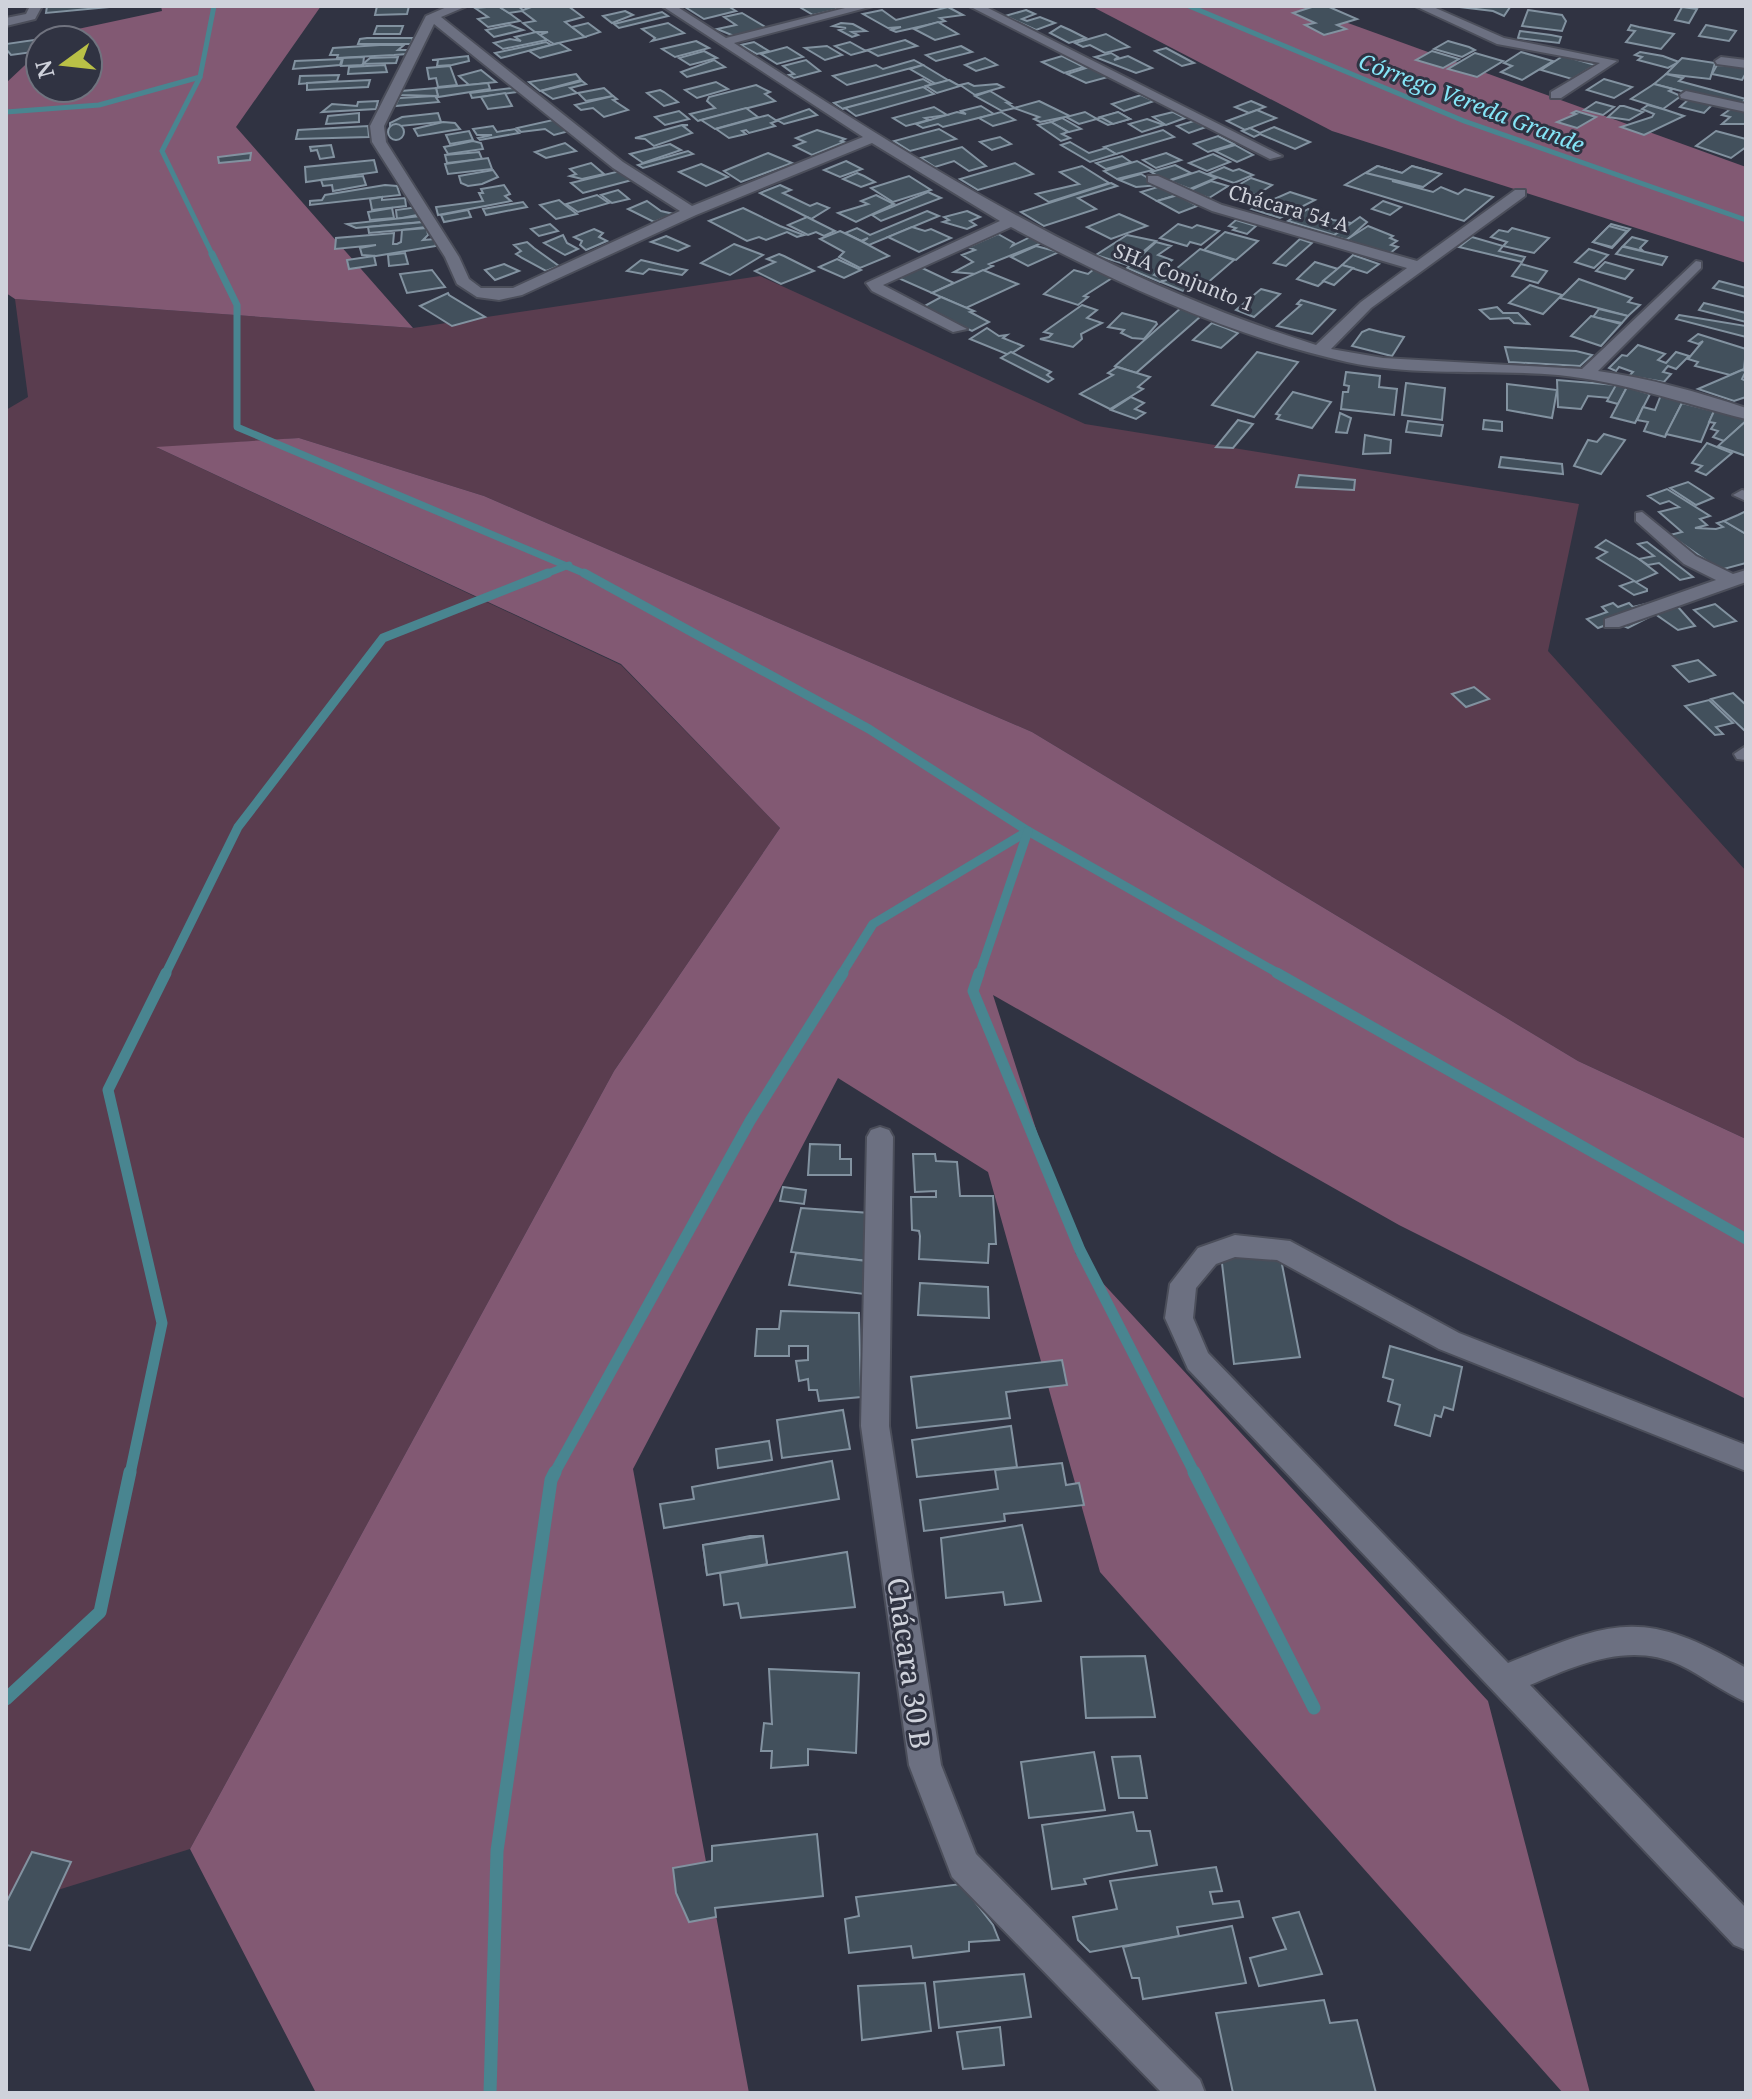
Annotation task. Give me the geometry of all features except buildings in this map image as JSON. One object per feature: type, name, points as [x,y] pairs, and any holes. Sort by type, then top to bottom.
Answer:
[{"type":"street","points":[[6,22],[31,16],[36,6]]},
{"type":"street","points":[[435,11],[461,6]]},
{"type":"street","name":"SHA Conjunto 1","points":[[668,6],[873,138],[1012,221],[1105,267],[1319,351],[1373,360],[1587,373],[1693,395],[1746,414]]},
{"type":"street","points":[[724,42],[867,6]]},
{"type":"street","points":[[975,6],[1275,156]]},
{"type":"street","points":[[1421,6],[1501,41],[1611,61],[1556,95]]},
{"type":"street","points":[[435,11],[377,126],[379,142],[452,257],[462,281],[477,292],[499,295],[517,292],[691,212],[873,138]]},
{"type":"street","points":[[435,11],[618,165],[691,212]]},
{"type":"street","points":[[1721,61],[1746,64]]},
{"type":"street","points":[[1686,95],[1746,108]]},
{"type":"street","name":"Chácara 54 A","points":[[1153,179],[1217,208],[1417,266]]},
{"type":"street","points":[[1319,351],[1366,305],[1520,193]]},
{"type":"street","points":[[959,329],[877,288],[874,283],[1012,221]]},
{"type":"street","points":[[1587,373],[1696,265]]},
{"type":"street","points":[[1642,517],[1690,560],[1712,574],[1739,578]]},
{"type":"street","points":[[1612,623],[1739,578]]},
{"type":"street","name":"Chácara 30 B","points":[[880,1137],[875,1426],[925,1765],[964,1865],[1187,2093]]},
{"type":"street","points":[[1746,1458],[1449,1341],[1281,1249],[1235,1246],[1207,1256],[1183,1284],[1179,1318],[1198,1361],[1746,1933]]},
{"type":"street","points":[[1503,1680],[1608,1642],[1650,1640],[1698,1658],[1746,1686]]},
{"type":"shaded area","points":[[161,6],[321,6],[236,127],[413,328],[15,299],[6,293],[6,83],[24,66],[24,104],[104,104],[104,24],[101,24],[162,11]]},
{"type":"shaded area","points":[[1091,6],[1301,6],[1746,167],[1746,263],[1332,131]]},
{"type":"shaded area","points":[[760,276],[1085,424],[1579,504],[1548,651],[1746,871],[1746,1139],[1578,1061],[1032,732],[484,496],[299,438],[158,448],[621,665],[780,828],[614,1071],[190,1849],[6,1906],[6,410],[28,397],[15,299],[413,328]]},
{"type":"shaded area","points":[[299,438],[484,496],[1032,732],[1578,1061],[1746,1139],[1746,1399],[1399,1225],[993,995],[1076,1254],[1488,1701],[1590,2093],[1563,2093],[1100,1572],[988,1172],[838,1078],[633,1469],[749,2093],[316,2093],[190,1849],[614,1071],[780,828],[621,664],[156,447]]},
{"type":"waterway","points":[[200,77],[214,6]]},
{"type":"waterway","name":"Córrego Vereda Grande","points":[[1189,6],[1464,121],[1746,220]]},
{"type":"waterway","points":[[6,112],[99,105],[200,77]]},
{"type":"waterway","points":[[200,77],[162,151],[213,256]]},
{"type":"waterway","points":[[212,254],[237,305],[237,427],[567,566]]},
{"type":"waterway","points":[[543,575],[567,566]]},
{"type":"waterway","points":[[567,566],[586,574]]},
{"type":"waterway","points":[[165,975],[238,827],[383,638],[548,573]]},
{"type":"waterway","points":[[586,574],[869,729],[1028,831]]},
{"type":"waterway","points":[[841,975],[873,924],[1028,831]]},
{"type":"waterway","points":[[979,975],[1028,831]]},
{"type":"waterway","points":[[1028,831],[1281,975]]},
{"type":"waterway","points":[[130,1474],[162,1323],[108,1090],[166,973]]},
{"type":"waterway","points":[[554,1474],[750,1121],[843,973]]},
{"type":"waterway","points":[[979,973],[973,991],[1080,1250],[1195,1474]]},
{"type":"waterway","points":[[1277,973],[1746,1239]]},
{"type":"waterway","points":[[6,1699],[100,1612],[130,1472]]},
{"type":"waterway","points":[[1194,1472],[1314,1708]]},
{"type":"waterway","points":[[490,2093],[497,1851],[554,1474]]}]
